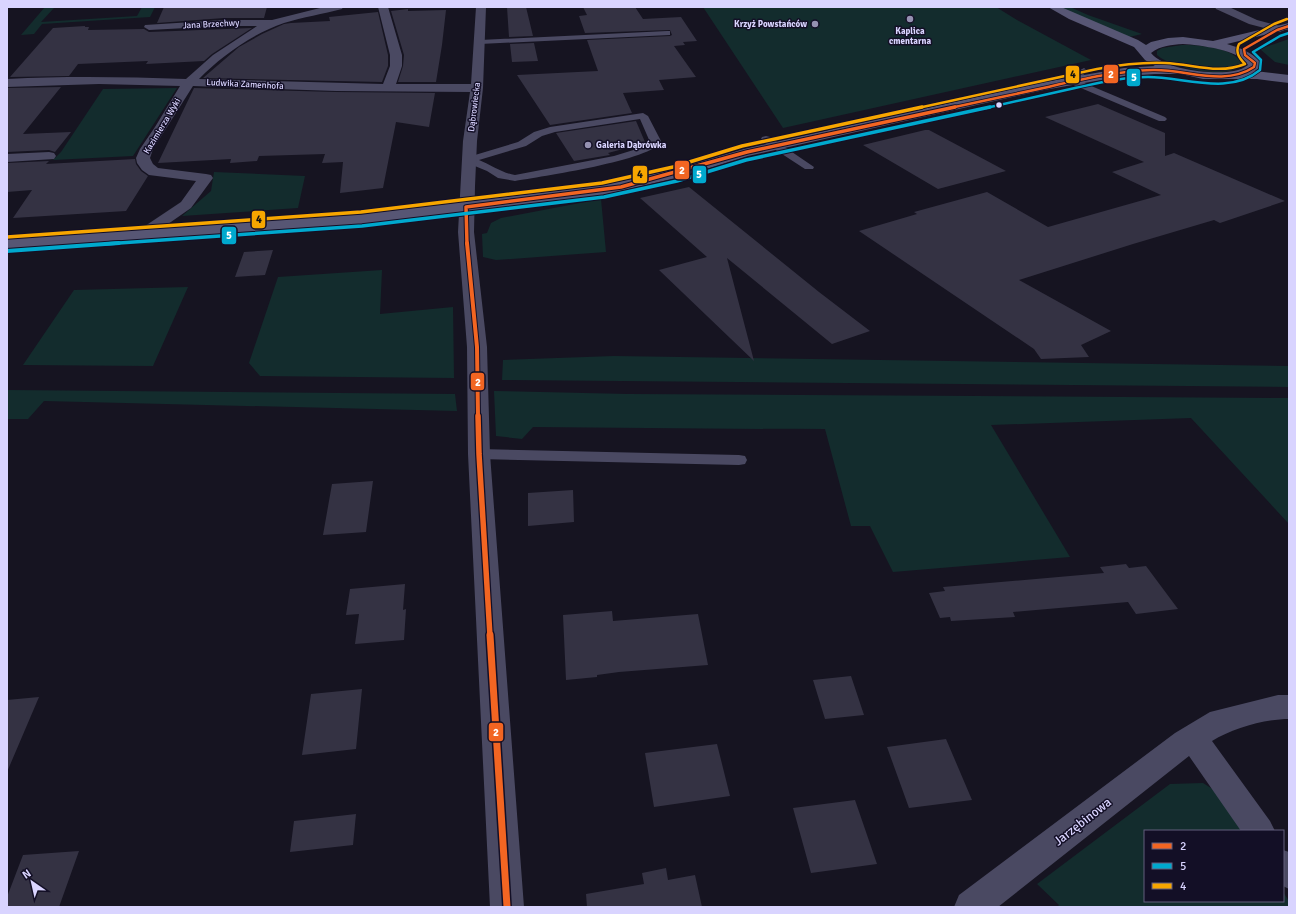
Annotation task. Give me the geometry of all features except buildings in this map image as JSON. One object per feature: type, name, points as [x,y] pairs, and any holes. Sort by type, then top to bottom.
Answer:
[{"type":"main road","points":[[1053,7],[1090,25],[1135,42],[1143,47],[1146,54],[1164,66],[1180,71]]},
{"type":"main road","points":[[1214,45],[1282,29]]},
{"type":"main road","points":[[1244,55],[1243,51],[1248,46],[1282,29]]},
{"type":"main road","points":[[1152,34],[1180,41],[1214,45],[1244,55],[1254,63],[1289,74]]},
{"type":"main road","points":[[771,143],[1084,71],[1130,62],[1146,54],[1149,47],[1157,44],[1180,41]]},
{"type":"main road","points":[[1233,75],[1250,71],[1254,67],[1254,63]]},
{"type":"main road","points":[[7,244],[362,219],[466,207],[1072,81],[1146,70],[1289,79]]},
{"type":"street","name":"Jana Brzechwy","points":[[190,82],[201,70],[259,29],[273,23],[338,7]]},
{"type":"street","points":[[383,7],[396,55],[396,66],[388,88]]},
{"type":"street","name":"Dąbrowiecka","points":[[481,7],[477,88],[469,160],[466,207],[467,250],[477,347],[479,454],[507,907]]},
{"type":"street","points":[[1220,7],[1253,22],[1282,29]]},
{"type":"street","name":"Jana Brzechwy","points":[[149,27],[232,23],[273,23]]},
{"type":"street","name":"Ludwika Zamenhofa","points":[[9,81],[65,80],[388,88],[477,88]]},
{"type":"street","name":"Kazimierza Wyki","points":[[142,235],[186,205],[206,178],[154,172],[147,168],[143,158],[144,151],[157,135],[190,82]]},
{"type":"street","points":[[7,158],[49,156]]},
{"type":"street","name":"Jarzębinowa","points":[[971,907],[1184,742],[1220,721],[1278,707],[1289,707]]},
{"type":"street","points":[[1193,737],[1258,830]]},
{"type":"lane","points":[[480,42],[667,33]]},
{"type":"lane","points":[[1084,71],[1074,77],[1072,81],[1162,119]]},
{"type":"lane","points":[[643,116],[656,141],[651,147],[616,159],[515,178],[502,176],[491,169],[469,160],[522,144],[538,134],[553,129],[643,116]]},
{"type":"lane","points":[[771,143],[809,167]]},
{"type":"lane","points":[[479,454],[739,460]]},
{"type":"green space","points":[[45,7],[82,7],[54,8],[41,22],[137,16],[142,7],[155,7],[150,17],[42,24],[34,34],[21,35]]},
{"type":"green space","points":[[703,7],[996,7],[1091,60],[783,128]]},
{"type":"green space","points":[[1059,7],[1070,7],[1142,34],[1129,37]]},
{"type":"green space","points":[[1289,39],[1289,65],[1275,62],[1260,49]]},
{"type":"green space","points":[[1182,45],[1215,48],[1232,54],[1238,58],[1242,64],[1235,69],[1226,72],[1200,71],[1174,64],[1157,55],[1157,51],[1162,48]]},
{"type":"green space","points":[[177,88],[133,156],[53,160],[61,152],[103,89]]},
{"type":"green space","points":[[214,172],[305,176],[298,208],[182,216],[211,191]]},
{"type":"green space","points":[[601,199],[606,252],[496,260],[483,257],[482,234],[487,233],[491,223],[501,218]]},
{"type":"green space","points":[[382,270],[380,314],[453,307],[454,378],[260,376],[249,363],[278,277]]},
{"type":"green space","points":[[188,287],[153,366],[23,365],[74,290]]},
{"type":"green space","points":[[614,356],[1289,366],[1289,387],[502,380],[503,360]]},
{"type":"green space","points":[[7,390],[455,394],[457,411],[44,401],[28,419],[7,419]]},
{"type":"green space","points":[[494,391],[628,394],[1289,398],[1289,524],[1191,418],[991,425],[1070,557],[893,572],[870,526],[851,526],[825,429],[533,427],[522,439],[496,436]]},
{"type":"green space","points":[[1203,783],[1219,793],[1242,830],[1144,830],[1144,902],[1284,902],[1284,894],[1289,901],[1289,907],[1057,907],[1059,905],[1037,884],[1170,784]]},
{"type":"transit line","name":"4","points":[[7,237],[361,212],[602,183],[673,167],[742,146],[1097,69],[1132,64],[1157,63],[1216,70],[1236,68],[1245,64],[1237,53],[1239,44],[1274,24],[1287,19]]},
{"type":"transit line","name":"2","points":[[466,207],[621,187],[747,152],[1092,77],[1124,72],[1155,70],[1207,76],[1233,76],[1245,73],[1254,67],[1255,63],[1245,55],[1244,49],[1277,30],[1289,26]]},
{"type":"transit line","name":"5","points":[[7,251],[362,226],[604,197],[677,181],[746,160],[1114,80],[1134,77],[1148,77],[1211,83],[1239,82],[1251,77],[1260,70],[1261,60],[1253,52],[1280,36],[1289,33]]},
{"type":"transit line","name":"2","points":[[466,207],[467,250],[477,347],[479,454],[507,907]]},
{"type":"place","name":"Kaplica cmentarna","points":[[910,19]]},
{"type":"place","name":"Krzyż Powstańców","points":[[815,24]]},
{"type":"place","name":"Galeria Dąbrówka","points":[[588,145]]}]
